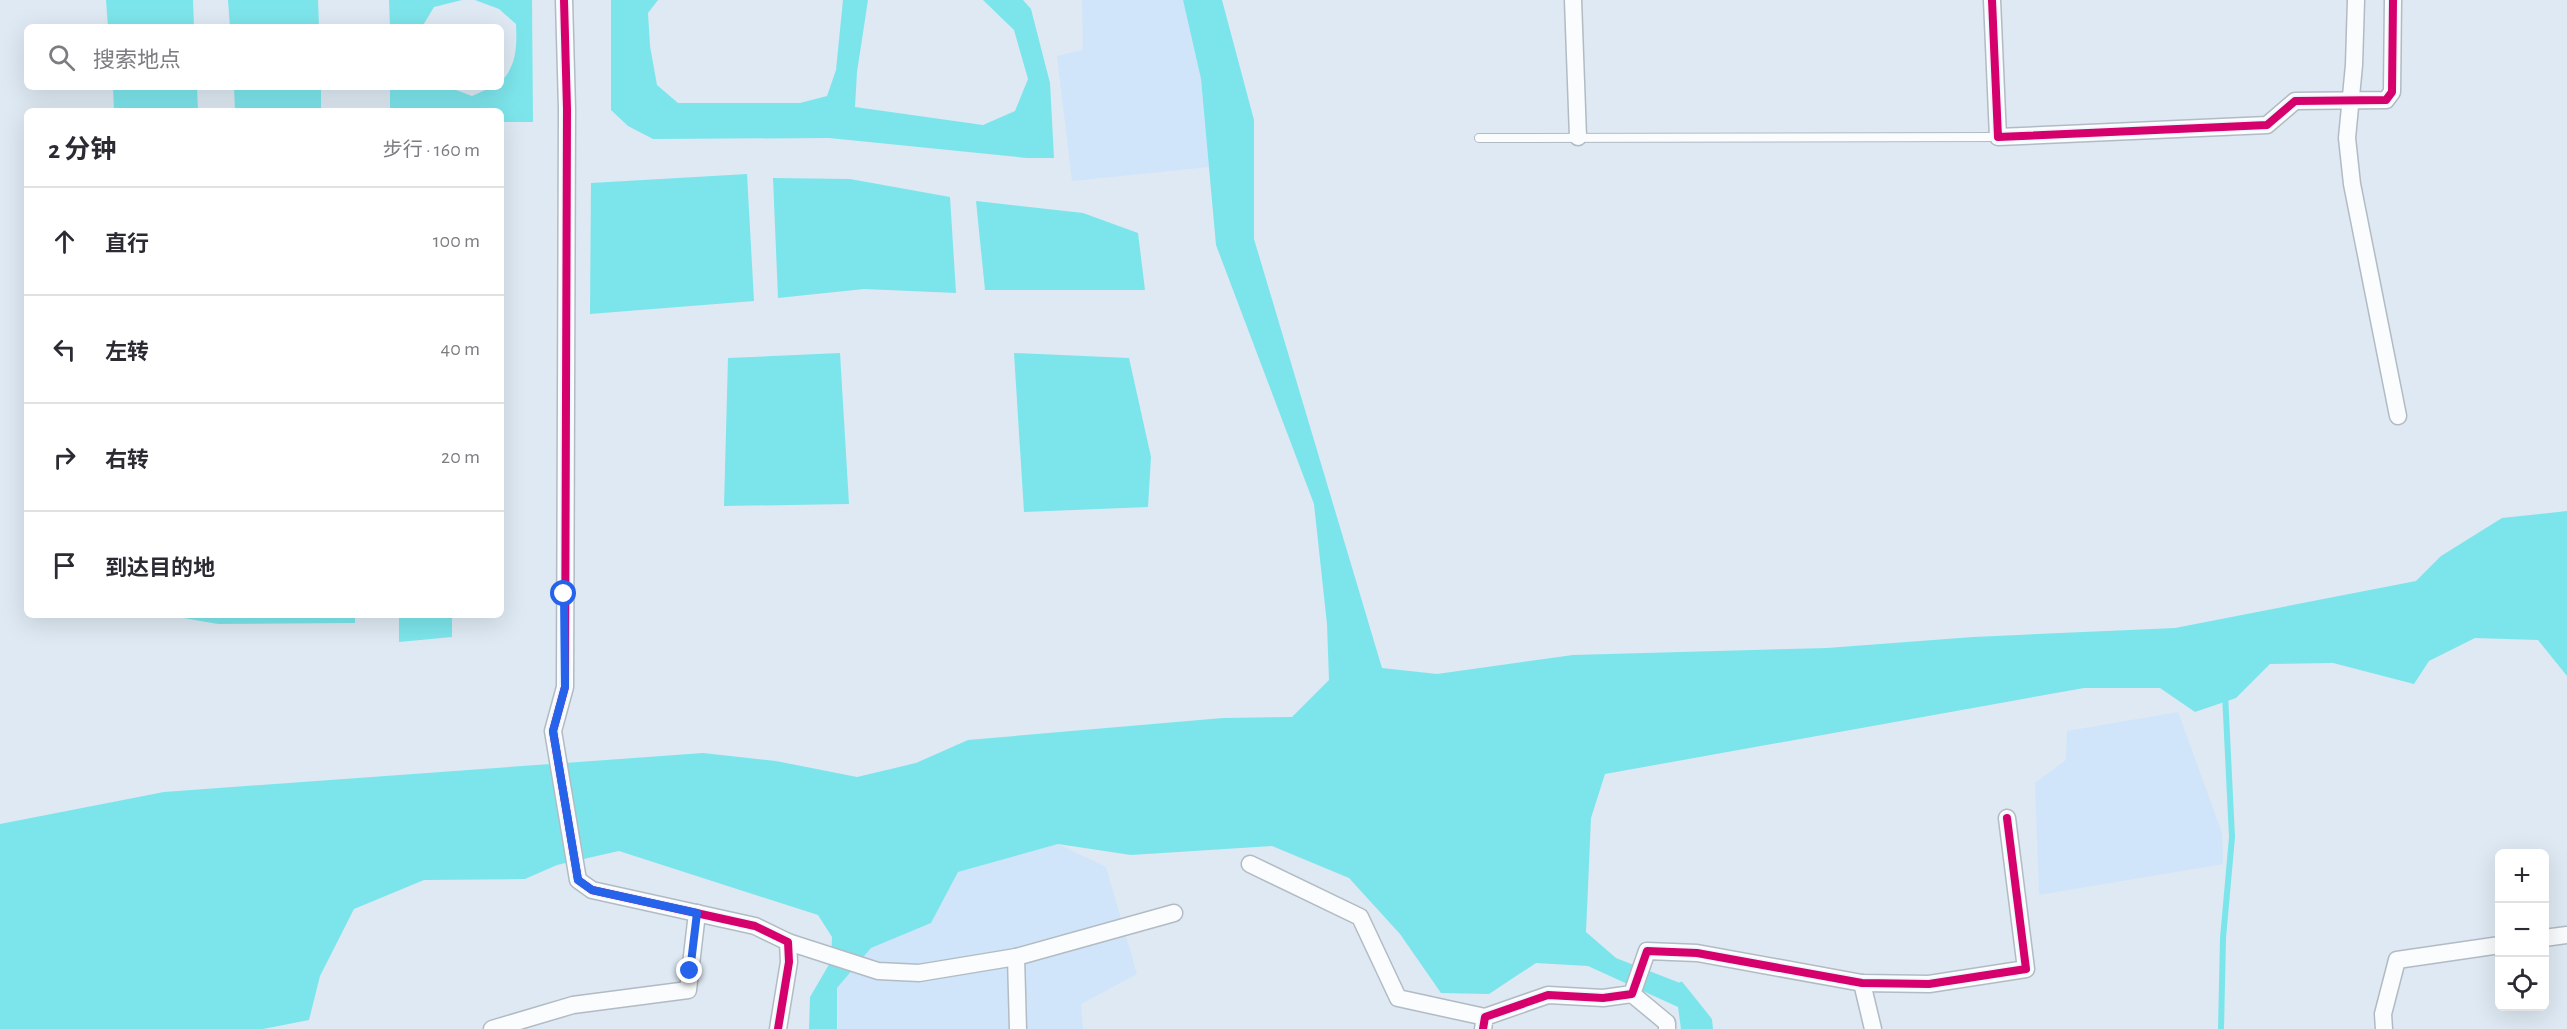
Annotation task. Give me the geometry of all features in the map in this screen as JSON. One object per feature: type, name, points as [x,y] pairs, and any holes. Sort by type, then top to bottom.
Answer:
[{"type":"street","points":[[564,0],[567,109],[565,687],[553,731],[578,880],[592,890],[755,926],[788,942],[878,971],[919,973],[1016,957],[1174,913]]},
{"type":"street","points":[[1573,0],[1578,137]]},
{"type":"street","points":[[1992,0],[1998,137],[2266,125],[2295,101],[2386,100],[2392,92],[2393,0]]},
{"type":"street","points":[[2356,0],[2354,64],[2347,138],[2352,184],[2398,416]]},
{"type":"street","points":[[1632,994],[1647,951],[1697,953],[1862,983],[1929,984],[2026,969],[2007,818]]},
{"type":"street","points":[[1250,864],[1360,917],[1398,998],[1484,1023],[1548,995],[1602,998],[1632,994],[1667,1023],[1667,1029]]},
{"type":"street","points":[[492,1029],[573,1005],[688,990],[697,913]]},
{"type":"street","points":[[2549,937],[2567,935]]},
{"type":"street","points":[[778,1029],[789,962],[788,942]]},
{"type":"street","points":[[2384,1029],[2383,1014],[2397,960],[2495,946]]},
{"type":"street","points":[[1016,957],[1018,1029]]},
{"type":"street","points":[[1862,983],[1873,1029]]},
{"type":"lane","points":[[1479,138],[1998,137]]},
{"type":"shaded area","points":[[1082,0],[1183,0],[1201,79],[1209,167],[1072,181],[1057,56],[1083,50]]},
{"type":"shaded area","points":[[2178,712],[2222,833],[2223,864],[2039,895],[2035,783],[2066,760],[2067,731]]},
{"type":"shaded area","points":[[1058,844],[1106,867],[1137,974],[1081,1004],[1083,1029],[838,1029],[837,988],[871,948],[931,923],[958,872]]},
{"type":"water","points":[[106,0],[193,0],[194,24],[108,24]]},
{"type":"water","points":[[228,0],[318,0],[319,24],[230,24]]},
{"type":"water","points":[[389,0],[462,0],[434,7],[424,24],[390,24]]},
{"type":"water","points":[[475,0],[532,0],[533,122],[504,122],[504,108],[390,108],[390,90],[456,90],[472,96],[485,90],[504,90],[504,78],[515,55],[516,24],[499,9]]},
{"type":"water","points":[[611,0],[658,0],[648,13],[650,46],[657,85],[678,103],[800,103],[827,96],[836,70],[843,0],[868,0],[857,72],[855,107],[983,125],[1015,111],[1028,79],[1014,30],[983,0],[1023,0],[1031,9],[1050,83],[1054,158],[1027,158],[829,138],[653,139],[628,126],[611,110]]},
{"type":"water","points":[[1183,0],[1222,0],[1254,120],[1254,239],[1382,668],[1437,674],[1573,655],[1827,648],[1973,637],[2175,628],[2416,581],[2441,556],[2502,518],[2567,511],[2567,676],[2538,640],[2475,638],[2429,661],[2414,684],[2333,663],[2270,664],[2236,698],[2195,712],[2160,688],[2084,688],[1605,774],[1591,818],[1586,932],[1616,958],[1680,983],[1709,1020],[1710,1029],[1681,1029],[1678,1007],[1588,966],[1536,963],[1489,994],[1441,993],[1400,934],[1349,878],[1272,846],[1131,855],[1058,844],[958,872],[931,923],[871,948],[837,988],[837,1029],[809,1029],[810,997],[831,961],[832,937],[818,915],[619,851],[557,865],[525,879],[424,880],[354,909],[320,976],[309,1020],[263,1029],[0,1029],[0,824],[164,792],[703,753],[776,761],[857,777],[916,763],[968,740],[1223,718],[1292,717],[1329,680],[1327,624],[1314,504],[1216,245],[1201,79]]},
{"type":"water","points":[[113,90],[197,90],[198,108],[114,108]]},
{"type":"water","points":[[234,90],[321,90],[321,108],[235,108]]},
{"type":"water","points":[[747,174],[754,301],[590,314],[591,183]]},
{"type":"water","points":[[773,178],[850,179],[950,197],[956,293],[864,289],[778,298]]},
{"type":"water","points":[[976,201],[1083,213],[1138,233],[1145,290],[985,290]]},
{"type":"water","points":[[840,353],[849,504],[724,506],[728,358]]},
{"type":"water","points":[[1014,353],[1129,358],[1151,457],[1148,507],[1024,512]]},
{"type":"water","points":[[183,618],[355,618],[355,623],[218,624]]},
{"type":"water","points":[[399,618],[452,618],[452,637],[399,642]]},
{"type":"waterway","points":[[2221,1029],[2223,938],[2232,837],[2225,694]]},
{"type":"waterway","points":[[1681,985],[1709,1020],[1710,1029]]},
{"type":"cycle path","points":[[564,0],[567,109],[565,687],[553,731],[578,880],[592,890],[755,926],[788,942],[789,962],[778,1029]]},
{"type":"cycle path","points":[[1992,0],[1998,137],[2267,125],[2295,101],[2386,100],[2392,92],[2393,0]]},
{"type":"cycle path","points":[[1483,1029],[1485,1017],[1548,995],[1603,998],[1632,994],[1647,951],[1697,953],[1862,983],[1929,984],[2026,969],[2007,818]]},
{"type":"route","points":[[564,594],[565,687],[553,731],[578,880],[592,890],[697,913],[690,971]]}]
